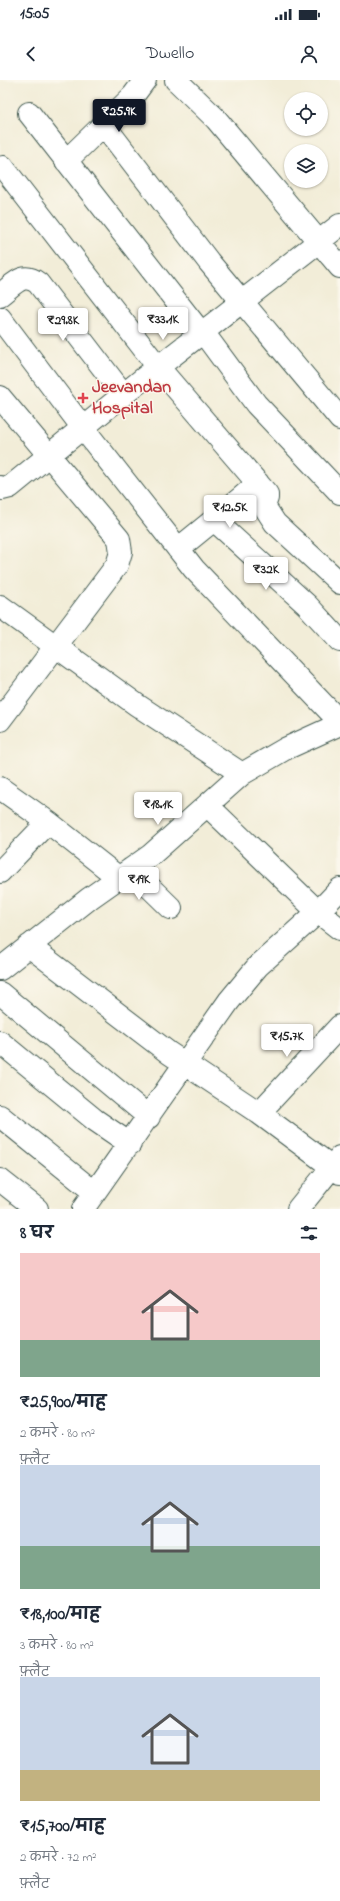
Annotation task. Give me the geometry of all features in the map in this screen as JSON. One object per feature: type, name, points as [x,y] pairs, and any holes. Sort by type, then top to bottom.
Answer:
[{"type":"street","points":[[176,80],[216,119],[340,267]]},
{"type":"street","points":[[66,161],[104,125],[138,83]]},
{"type":"street","points":[[30,113],[66,161],[202,332],[256,404],[340,493]]},
{"type":"street","points":[[104,125],[196,244],[340,419]]},
{"type":"street","points":[[3,167],[34,209],[158,367],[267,494],[264,506],[267,514],[275,523],[337,575]]},
{"type":"street","points":[[0,487],[2,489],[10,487],[123,394],[340,226]]},
{"type":"street","points":[[0,295],[23,278],[31,278],[38,284],[123,394]]},
{"type":"street","points":[[0,318],[82,428],[178,549],[212,589],[340,723],[285,749],[242,774],[151,855],[125,873],[0,969]]},
{"type":"street","points":[[0,397],[119,539],[121,552],[117,565],[0,720]]},
{"type":"street","points":[[178,549],[258,483]]},
{"type":"street","points":[[214,520],[307,605],[340,641]]},
{"type":"street","points":[[0,606],[137,705],[242,774]]},
{"type":"street","points":[[0,788],[125,873],[171,908]]},
{"type":"street","points":[[207,805],[318,912],[340,929]]},
{"type":"street","points":[[0,872],[48,822]]},
{"type":"street","points":[[0,1116],[91,1203],[229,1001],[258,966],[318,912],[340,889]]},
{"type":"street","points":[[30,946],[169,1052],[337,1166],[298,1209]]},
{"type":"street","points":[[0,993],[149,1117]]},
{"type":"street","points":[[259,1113],[340,1026]]},
{"type":"street","points":[[0,1042],[95,1120],[130,1144]]},
{"type":"street","points":[[0,1180],[37,1209]]},
{"type":"place","name":"Jeevandan Hospital","points":[[83,398]]}]
